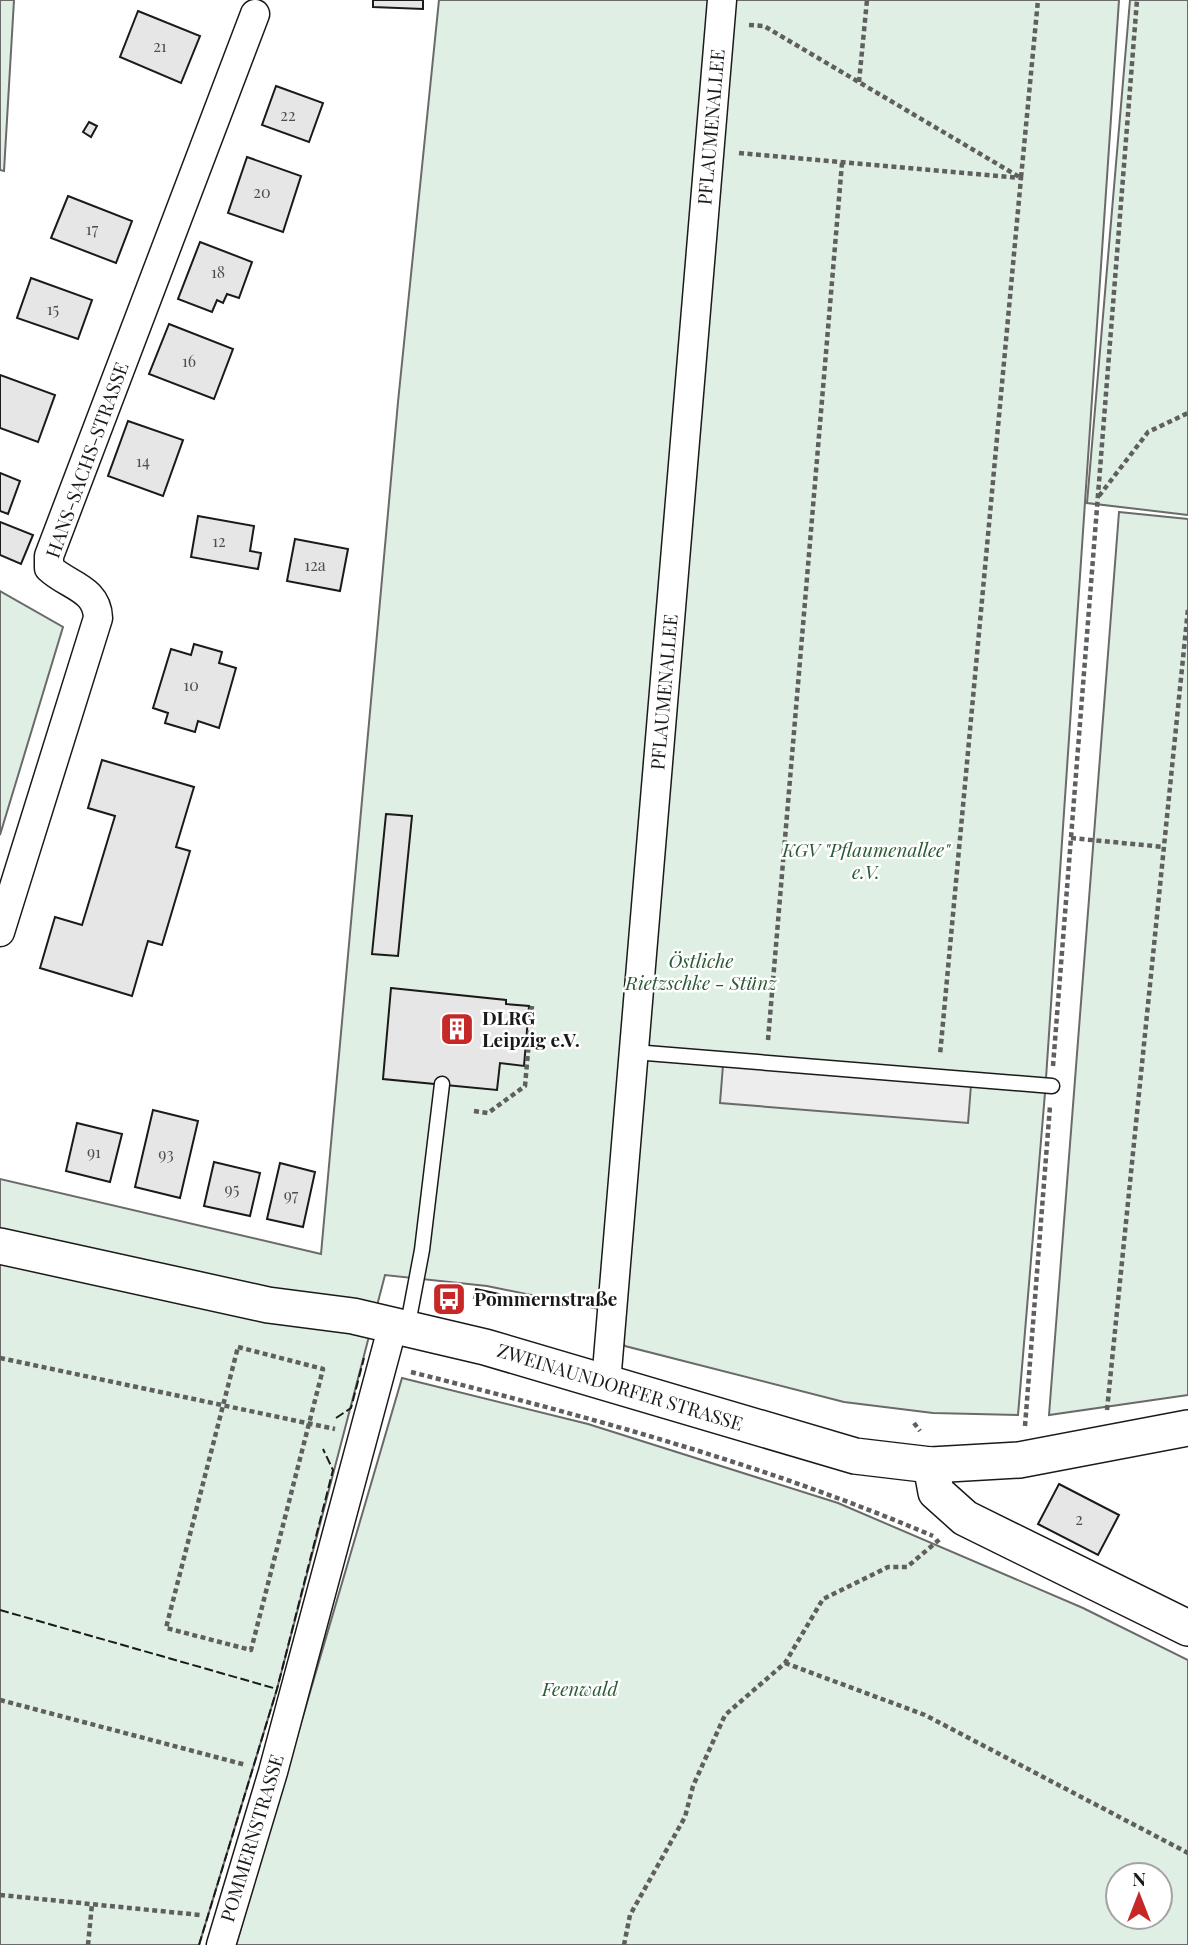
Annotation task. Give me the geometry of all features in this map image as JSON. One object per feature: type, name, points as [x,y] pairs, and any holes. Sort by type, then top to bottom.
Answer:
[{"type":"street","name":"PFLAUMENALLEE","points":[[606,1383],[721,12]]},
{"type":"street","name":"HANS-SACHS-STRASSE","points":[[0,932],[98,618],[98,605],[90,594],[57,576],[49,568],[49,556],[255,14]]},
{"type":"street","name":"ZWEINAUNDORFER STRASSE","points":[[0,1246],[268,1305],[353,1315],[485,1347],[855,1456],[931,1465],[1019,1460],[1188,1428]]},
{"type":"street","name":"POMMERNSTRASSE","points":[[220,1945],[273,1772],[383,1366],[400,1327]]},
{"type":"street","points":[[931,1465],[936,1492],[952,1529],[1188,1628]]},
{"type":"lane","points":[[634,1052],[1052,1086]]},
{"type":"lane","points":[[400,1327],[422,1250],[442,1084]]},
{"type":"path","points":[[859,82],[867,0]]},
{"type":"path","points":[[938,1076],[1038,0]]},
{"type":"path","points":[[1057,1015],[1137,0]]},
{"type":"path","points":[[721,12],[764,26],[1021,178]]},
{"type":"path","points":[[709,151],[1021,178]]},
{"type":"path","points":[[766,1062],[842,163]]},
{"type":"path","points":[[1098,497],[1148,432],[1188,413]]},
{"type":"path","points":[[1106,1421],[1188,609]]},
{"type":"path","points":[[1071,838],[1164,847]]},
{"type":"path","points":[[474,1111],[488,1113],[525,1086],[532,1006]]},
{"type":"path","points":[[1025,1423],[1048,1131]]},
{"type":"path","points":[[238,1347],[323,1369],[251,1650],[166,1628],[223,1406],[238,1347]]},
{"type":"path","points":[[0,1358],[365,1435]]},
{"type":"path","points":[[383,1366],[602,1420],[845,1499],[952,1529]]},
{"type":"path","points":[[624,1945],[630,1915],[685,1817],[693,1786],[724,1715],[785,1663],[822,1598],[888,1567],[907,1567],[952,1529]]},
{"type":"path","points":[[785,1663],[925,1715],[1188,1853]]},
{"type":"path","points":[[0,1700],[273,1772]]},
{"type":"path","points":[[0,1895],[229,1916]]},
{"type":"path","points":[[88,1945],[92,1904]]},
{"type":"green space","points":[[0,0],[14,0],[4,171],[0,170]]},
{"type":"green space","name":"Östliche Rietzschke - Stünz","points":[[439,0],[1119,0],[1045,1093],[1018,1415],[933,1413],[844,1402],[625,1346],[599,1309],[487,1286],[385,1275],[277,1689],[199,1945],[0,1945],[0,1179],[321,1254],[398,402]]},
{"type":"green space","points":[[1130,0],[1188,0],[1188,515],[1087,503]]},
{"type":"green space","points":[[1119,512],[1188,519],[1188,1395],[1049,1415]]},
{"type":"green space","points":[[0,591],[63,627],[0,835]]},
{"type":"green space","name":"Feenwald","points":[[402,1378],[588,1424],[838,1503],[1083,1608],[1188,1660],[1188,1945],[236,1945]]},
{"type":"shaded area","points":[[723,1065],[971,1085],[968,1123],[720,1103]]},
{"type":"building","points":[[373,0],[423,0],[423,9],[373,7]]},
{"type":"building","points":[[138,11],[200,36],[181,83],[120,57]]},
{"type":"building","points":[[276,86],[323,103],[309,142],[262,125]]},
{"type":"building","points":[[89,122],[97,126],[91,137],[83,132]]},
{"type":"building","points":[[247,157],[301,176],[283,232],[228,213]]},
{"type":"building","points":[[68,196],[132,221],[116,263],[51,238]]},
{"type":"building","points":[[200,242],[252,262],[239,298],[227,294],[223,303],[217,300],[212,312],[178,299]]},
{"type":"building","points":[[31,278],[92,300],[78,339],[17,318]]},
{"type":"building","points":[[169,324],[233,349],[214,399],[149,374]]},
{"type":"building","points":[[0,375],[55,395],[38,442],[0,428]]},
{"type":"building","points":[[128,421],[183,440],[163,496],[108,476]]},
{"type":"building","points":[[0,473],[20,481],[8,514],[0,511]]},
{"type":"building","points":[[198,516],[254,526],[250,551],[261,553],[258,569],[191,557]]},
{"type":"building","points":[[0,522],[33,535],[21,564],[0,555]]},
{"type":"building","points":[[295,539],[348,549],[340,591],[287,581]]},
{"type":"building","points":[[194,644],[222,652],[219,663],[236,668],[219,728],[198,721],[195,732],[165,723],[168,713],[153,708],[171,649],[191,655]]},
{"type":"building","points":[[102,760],[194,787],[176,847],[190,851],[162,945],[148,941],[132,996],[40,968],[55,917],[82,925],[115,816],[88,808]]},
{"type":"building","points":[[386,814],[412,816],[398,956],[372,954]]},
{"type":"building","name":"DLRG Leipzig e.V.","points":[[391,988],[506,1000],[506,1004],[529,1006],[524,1066],[500,1063],[497,1090],[383,1079]]},
{"type":"building","points":[[153,1110],[198,1121],[180,1198],[135,1187]]},
{"type":"building","points":[[77,1123],[122,1134],[110,1182],[66,1171]]},
{"type":"building","points":[[214,1162],[260,1173],[250,1216],[204,1206]]},
{"type":"building","points":[[280,1163],[315,1172],[303,1227],[267,1219]]},
{"type":"building","points":[[476,1289],[499,1294],[497,1303],[474,1298]]},
{"type":"building","points":[[1059,1484],[1119,1515],[1098,1555],[1038,1524]]},
{"type":"fence","points":[[336,1418],[351,1408],[364,1358]]},
{"type":"fence","points":[[199,1945],[277,1689],[333,1470],[323,1449]]},
{"type":"fence","points":[[0,1610],[277,1689]]},
{"type":"place","name":"DLRG Leipzig e.V.","points":[[457,1029]]},
{"type":"place","name":"Pommernstraße","points":[[449,1299]]},
{"type":"park label","name":"KGV \"Pflaumenallee\" e.V.","points":[[866,861]]}]
